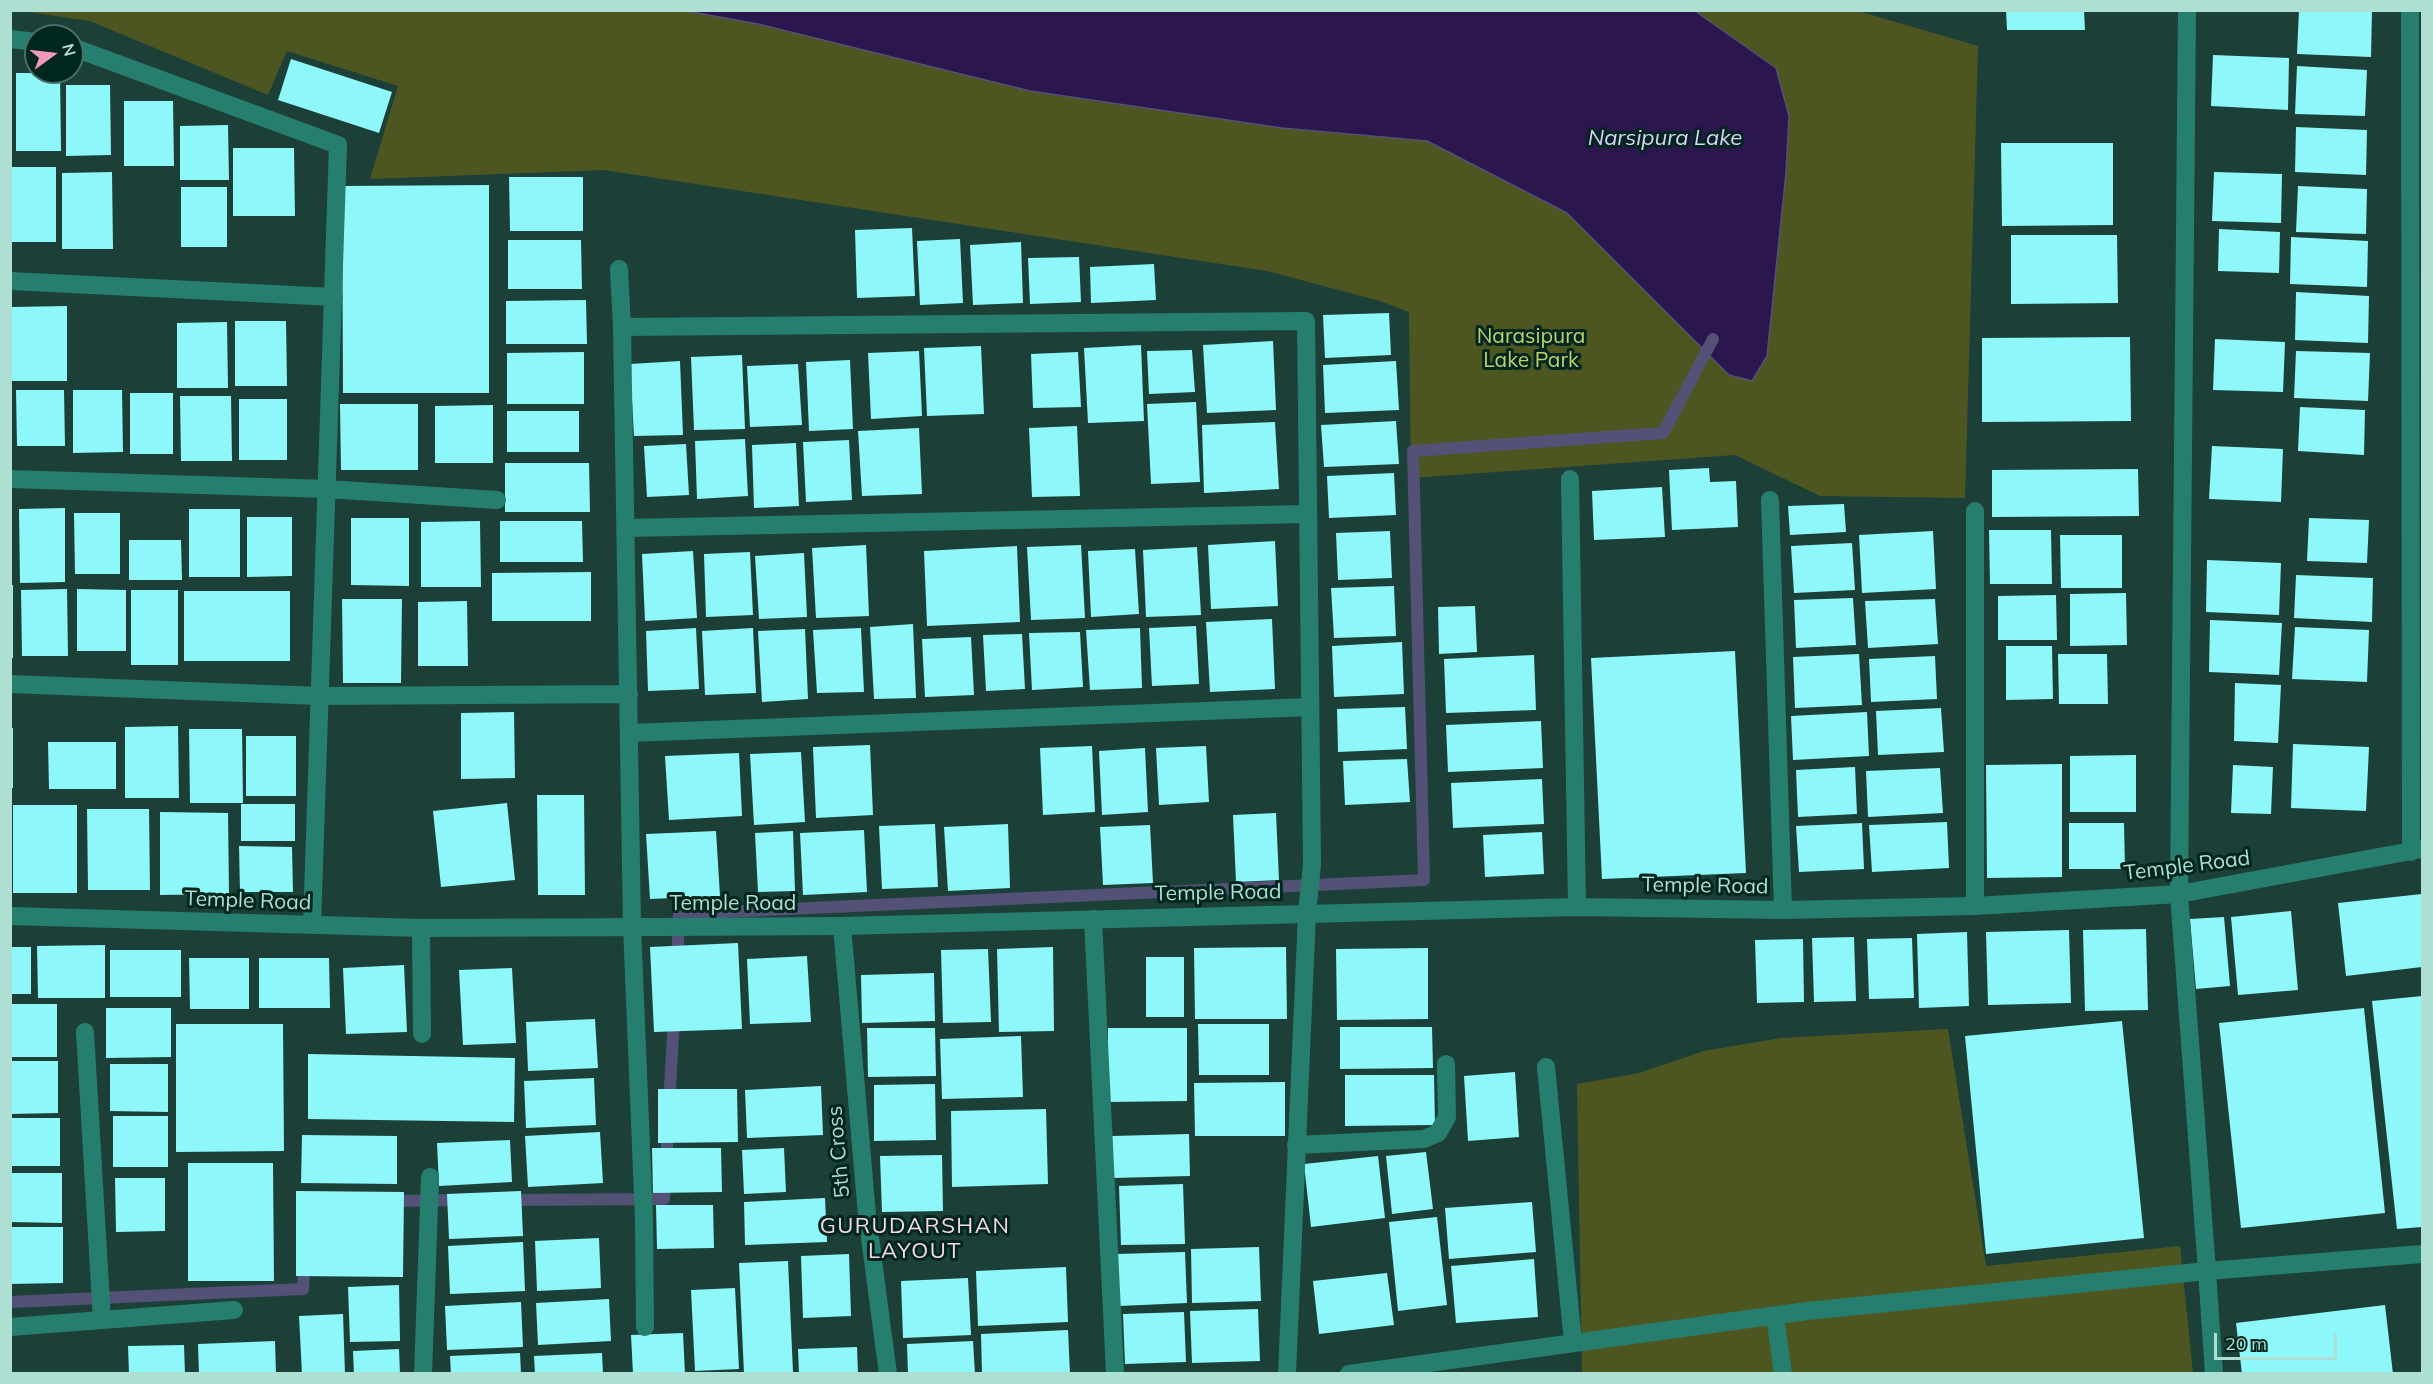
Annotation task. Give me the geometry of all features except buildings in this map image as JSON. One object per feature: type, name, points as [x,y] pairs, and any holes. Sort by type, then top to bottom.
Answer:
[{"type":"street","points":[[2187,10],[2179,894],[2214,1374]]},
{"type":"street","points":[[2410,10],[2417,850]]},
{"type":"street","points":[[84,51],[338,145],[312,925]]},
{"type":"street","points":[[620,269],[632,926],[644,1220],[645,1327]]},
{"type":"street","points":[[10,281],[334,297]]},
{"type":"street","points":[[622,327],[1306,321],[1312,864],[1307,908],[1287,1374]]},
{"type":"street","points":[[10,479],[327,489],[497,500]]},
{"type":"street","points":[[1570,480],[1577,907]]},
{"type":"street","points":[[1770,500],[1783,910]]},
{"type":"street","points":[[1975,511],[1975,906]]},
{"type":"street","points":[[626,528],[1308,514]]},
{"type":"street","points":[[10,684],[320,696],[629,694]]},
{"type":"street","points":[[629,733],[1310,707]]},
{"type":"street","name":"Temple Road","points":[[10,916],[421,928],[702,927],[842,926],[1093,919],[1307,908],[1577,907],[1783,910],[1975,906],[2179,894],[2417,850]]},
{"type":"street","points":[[1093,919],[1115,1374]]},
{"type":"street","name":"5th Cross","points":[[842,926],[867,1215],[888,1374]]},
{"type":"street","points":[[421,928],[422,1034]]},
{"type":"street","points":[[85,1032],[102,1318]]},
{"type":"street","points":[[1296,1145],[1424,1139],[1438,1133],[1447,1117],[1446,1064]]},
{"type":"street","points":[[1546,1067],[1573,1342]]},
{"type":"street","points":[[423,1374],[430,1177]]},
{"type":"street","points":[[1349,1374],[1775,1316],[2207,1271],[2422,1254]]},
{"type":"street","points":[[10,1327],[102,1318],[234,1311]]},
{"type":"street","points":[[1775,1316],[1783,1374]]},
{"type":"green space","name":"Narasipura Lake Park","points":[[21,11],[686,11],[758,24],[1030,91],[1282,128],[1427,141],[1567,213],[1729,375],[1752,380],[1767,356],[1786,173],[1789,116],[1776,68],[1695,11],[1858,11],[1978,46],[1965,498],[1820,496],[1735,455],[1411,478],[1409,312],[1380,301],[1267,271],[604,170],[370,179],[398,86],[287,51],[268,95],[90,21]]},
{"type":"green space","points":[[1948,1029],[1986,1266],[2180,1246],[2193,1373],[1582,1373],[1577,1084],[1639,1073],[1704,1051],[1781,1038]]},
{"type":"water","name":"Narsipura Lake","points":[[686,11],[1695,11],[1776,68],[1789,116],[1786,173],[1767,356],[1752,381],[1729,375],[1567,213],[1427,141],[1282,128],[1030,91],[758,24]]},
{"type":"waterway","points":[[677,961],[679,914],[1424,880],[1413,451],[1663,433],[1713,339]]},
{"type":"waterway","points":[[669,1105],[674,1017]]},
{"type":"waterway","points":[[507,1200],[664,1199],[668,1128]]},
{"type":"waterway","points":[[390,1201],[462,1200]]},
{"type":"waterway","points":[[10,1302],[303,1289],[305,1259]]},
{"type":"district","name":"GURUDARSHAN LAYOUT","points":[[915,1238]]}]
